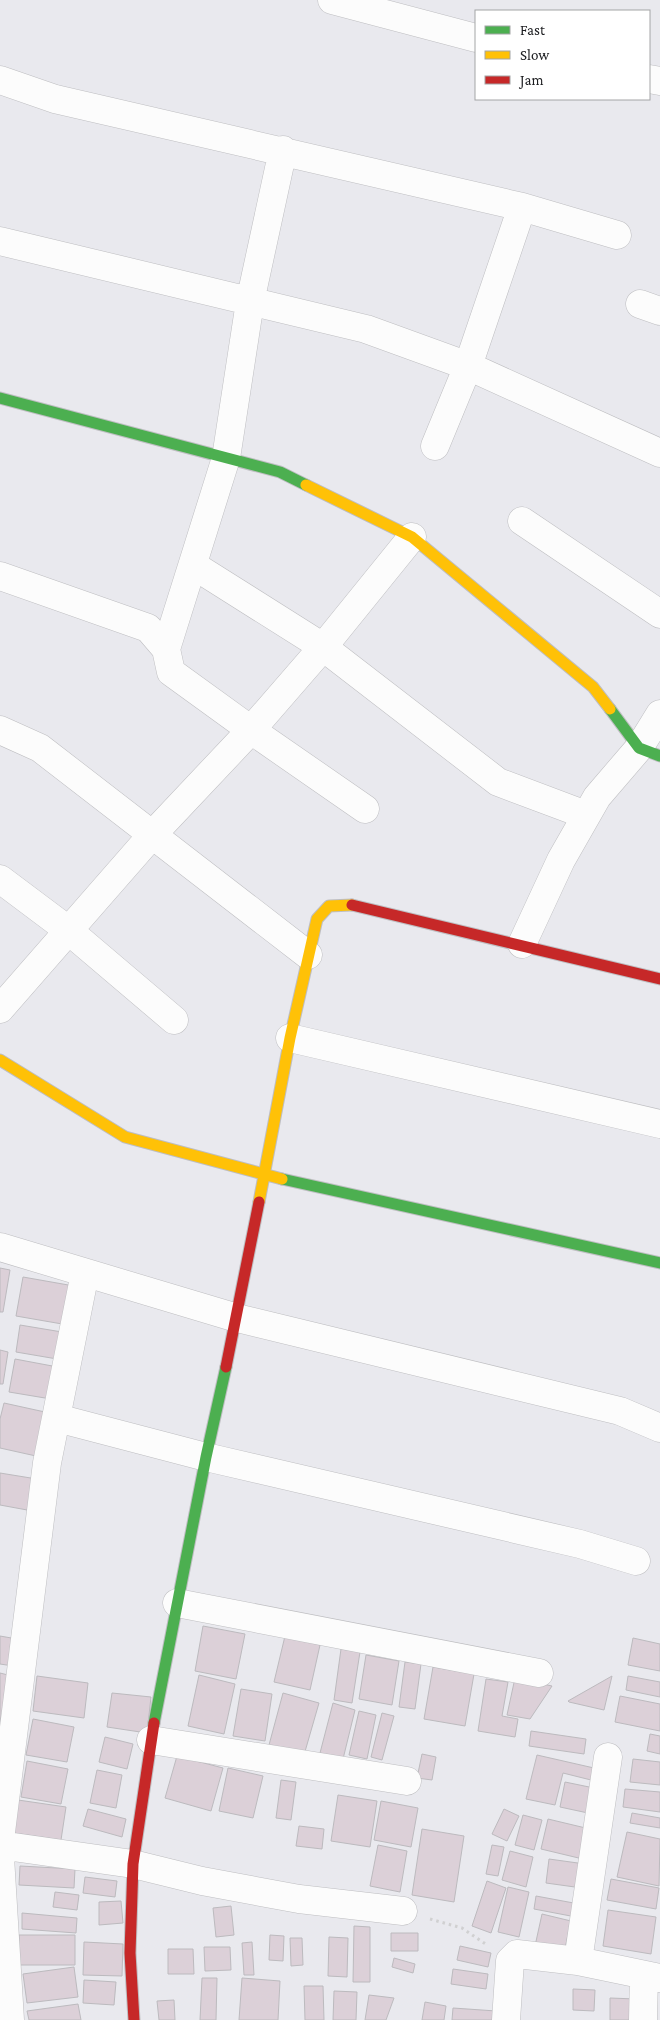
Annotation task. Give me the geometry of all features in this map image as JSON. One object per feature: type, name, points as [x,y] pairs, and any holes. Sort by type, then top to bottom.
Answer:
[{"type":"street","points":[[332,0],[475,38]]},
{"type":"street","points":[[0,80],[55,99],[283,150],[522,207],[617,235]]},
{"type":"street","points":[[166,649],[226,458],[250,302],[283,150]]},
{"type":"street","points":[[435,446],[468,366],[522,207]]},
{"type":"street","points":[[0,241],[366,329],[468,366],[660,453]]},
{"type":"street","points":[[0,398],[37,410],[280,472],[412,537],[593,686],[650,752]]},
{"type":"street","points":[[522,521],[660,614]]},
{"type":"street","points":[[0,1009],[152,835],[251,730],[323,647],[412,537]]},
{"type":"street","points":[[192,565],[323,647],[498,782],[586,815]]},
{"type":"street","points":[[0,576],[148,628],[166,649],[171,672],[365,809]]},
{"type":"street","points":[[522,944],[561,860],[586,815],[597,797],[650,752],[660,714]]},
{"type":"street","points":[[0,730],[40,748],[308,955]]},
{"type":"street","points":[[0,879],[68,930],[174,1020]]},
{"type":"street","points":[[134,2020],[130,1952],[133,1864],[151,1740],[206,1457],[237,1318],[290,1038],[317,919],[329,906],[349,904],[522,944],[660,979]]},
{"type":"street","points":[[290,1038],[660,1124]]},
{"type":"street","points":[[0,1060],[125,1138],[263,1175],[622,1252],[660,1264]]},
{"type":"street","points":[[0,1247],[237,1318],[620,1411],[660,1428]]},
{"type":"street","points":[[0,1840],[47,1463],[85,1273]]},
{"type":"street","points":[[57,1418],[206,1457],[580,1544],[636,1561]]},
{"type":"street","points":[[177,1603],[539,1672]]},
{"type":"street","points":[[151,1740],[407,1781]]},
{"type":"street","points":[[578,1961],[608,1757]]},
{"type":"street","points":[[0,1845],[133,1864],[202,1882],[289,1897],[403,1911]]},
{"type":"street","points":[[0,1857],[10,2020]]},
{"type":"street","points":[[506,2020],[510,1961],[517,1954],[578,1961],[652,1976],[643,2020]]},
{"type":"path","points":[[403,1911],[462,1928],[510,1961]]},
{"type":"building","points":[[0,1268],[10,1270],[3,1312],[0,1312]]},
{"type":"building","points":[[23,1277],[74,1286],[68,1325],[16,1316]]},
{"type":"building","points":[[20,1325],[68,1333],[63,1360],[16,1352]]},
{"type":"building","points":[[0,1350],[8,1352],[3,1384],[0,1384]]},
{"type":"building","points":[[15,1359],[63,1368],[57,1400],[9,1392]]},
{"type":"building","points":[[4,1403],[54,1414],[45,1458],[0,1448],[0,1419]]},
{"type":"building","points":[[0,1473],[43,1480],[38,1512],[0,1505]]},
{"type":"building","points":[[203,1626],[245,1634],[236,1679],[195,1671]]},
{"type":"building","points":[[0,1636],[17,1639],[13,1666],[0,1664]]},
{"type":"building","points":[[285,1636],[320,1645],[310,1690],[274,1682]]},
{"type":"building","points":[[633,1638],[660,1644],[660,1671],[628,1665]]},
{"type":"building","points":[[341,1649],[360,1652],[352,1703],[334,1700]]},
{"type":"building","points":[[366,1655],[399,1661],[392,1705],[359,1699]]},
{"type":"building","points":[[405,1662],[421,1664],[415,1709],[399,1707]]},
{"type":"building","points":[[433,1667],[474,1674],[465,1726],[424,1719]]},
{"type":"building","points":[[0,1673],[12,1676],[0,1722]]},
{"type":"building","points":[[199,1675],[235,1684],[224,1734],[188,1726]]},
{"type":"building","points":[[37,1676],[88,1683],[84,1718],[33,1711]]},
{"type":"building","points":[[612,1676],[604,1710],[568,1701]]},
{"type":"building","points":[[628,1676],[660,1682],[660,1697],[626,1690]]},
{"type":"building","points":[[515,1678],[552,1686],[530,1719],[507,1715]]},
{"type":"building","points":[[486,1679],[508,1682],[502,1716],[518,1719],[515,1737],[478,1731]]},
{"type":"building","points":[[241,1689],[272,1694],[265,1741],[233,1736]]},
{"type":"building","points":[[112,1693],[151,1697],[147,1733],[107,1727]]},
{"type":"building","points":[[283,1693],[319,1703],[304,1755],[269,1745]]},
{"type":"building","points":[[620,1696],[660,1704],[660,1731],[615,1722]]},
{"type":"building","points":[[333,1703],[355,1710],[343,1759],[320,1753]]},
{"type":"building","points":[[359,1711],[376,1715],[367,1759],[349,1755]]},
{"type":"building","points":[[382,1713],[394,1716],[382,1760],[371,1757]]},
{"type":"building","points":[[33,1719],[74,1727],[67,1762],[26,1755]]},
{"type":"building","points":[[531,1731],[586,1739],[584,1754],[529,1746]]},
{"type":"building","points":[[650,1734],[660,1736],[660,1754],[647,1751]]},
{"type":"building","points":[[105,1737],[133,1744],[127,1769],[99,1762]]},
{"type":"building","points":[[422,1754],[436,1757],[432,1780],[417,1778]]},
{"type":"building","points":[[537,1755],[594,1768],[591,1780],[563,1773],[555,1805],[526,1799]]},
{"type":"building","points":[[177,1756],[223,1768],[211,1811],[165,1798]]},
{"type":"building","points":[[633,1759],[660,1762],[660,1785],[630,1782]]},
{"type":"building","points":[[27,1761],[68,1769],[61,1804],[21,1797]]},
{"type":"building","points":[[228,1768],[263,1776],[253,1818],[219,1811]]},
{"type":"building","points":[[97,1770],[122,1775],[116,1808],[90,1803]]},
{"type":"building","points":[[281,1780],[296,1782],[291,1820],[276,1818]]},
{"type":"building","points":[[565,1782],[594,1788],[588,1813],[560,1807]]},
{"type":"building","points":[[625,1789],[660,1792],[660,1812],[623,1807]]},
{"type":"building","points":[[338,1795],[377,1801],[370,1847],[331,1841]]},
{"type":"building","points":[[18,1800],[66,1807],[61,1840],[13,1833]]},
{"type":"building","points":[[381,1801],[418,1808],[411,1847],[374,1840]]},
{"type":"building","points":[[88,1809],[126,1819],[122,1837],[83,1826]]},
{"type":"building","points":[[504,1809],[519,1816],[507,1841],[492,1834]]},
{"type":"building","points":[[632,1813],[660,1818],[660,1828],[630,1823]]},
{"type":"building","points":[[523,1815],[542,1820],[534,1850],[515,1845]]},
{"type":"building","points":[[548,1819],[594,1830],[587,1860],[541,1849]]},
{"type":"building","points":[[299,1826],[324,1829],[322,1849],[296,1846]]},
{"type":"building","points":[[422,1829],[464,1836],[454,1902],[412,1895]]},
{"type":"building","points":[[627,1832],[660,1839],[659,1886],[617,1877]]},
{"type":"building","points":[[378,1845],[407,1851],[400,1892],[370,1886]]},
{"type":"building","points":[[492,1845],[504,1847],[498,1876],[486,1874]]},
{"type":"building","points":[[510,1851],[533,1857],[526,1887],[502,1880]]},
{"type":"building","points":[[549,1859],[585,1864],[582,1888],[546,1883]]},
{"type":"building","points":[[20,1866],[75,1869],[74,1888],[19,1885]]},
{"type":"building","points":[[85,1877],[117,1881],[115,1897],[83,1893]]},
{"type":"building","points":[[611,1879],[659,1888],[656,1909],[607,1900]]},
{"type":"building","points":[[487,1881],[506,1888],[491,1933],[472,1926]]},
{"type":"building","points":[[508,1887],[529,1892],[519,1937],[498,1932]]},
{"type":"building","points":[[55,1892],[79,1895],[77,1910],[53,1907]]},
{"type":"building","points":[[536,1896],[579,1904],[576,1917],[534,1909]]},
{"type":"building","points":[[121,1901],[123,1923],[99,1925],[99,1902]]},
{"type":"building","points":[[231,1906],[234,1935],[216,1937],[213,1908]]},
{"type":"building","points":[[608,1910],[656,1917],[651,1954],[603,1946]]},
{"type":"building","points":[[22,1913],[77,1918],[76,1933],[22,1929]]},
{"type":"building","points":[[542,1914],[571,1921],[564,1953],[535,1946]]},
{"type":"building","points":[[354,1926],[370,1927],[370,1982],[353,1982]]},
{"type":"building","points":[[391,1933],[418,1933],[418,1951],[391,1951]]},
{"type":"building","points":[[19,1935],[75,1935],[75,1965],[19,1965]]},
{"type":"building","points":[[270,1935],[284,1936],[283,1961],[269,1960]]},
{"type":"building","points":[[329,1937],[348,1938],[347,1977],[328,1976]]},
{"type":"building","points":[[290,1938],[302,1938],[303,1965],[291,1966]]},
{"type":"building","points":[[84,1942],[123,1944],[122,1976],[83,1975]]},
{"type":"building","points":[[252,1942],[254,1975],[244,1975],[242,1943]]},
{"type":"building","points":[[460,1946],[491,1953],[488,1967],[457,1960]]},
{"type":"building","points":[[204,1947],[230,1947],[231,1970],[205,1971]]},
{"type":"building","points":[[168,1949],[193,1949],[194,1974],[168,1974]]},
{"type":"building","points":[[394,1958],[415,1964],[413,1973],[392,1967]]},
{"type":"building","points":[[74,1967],[78,1997],[27,2003],[23,1974]]},
{"type":"building","points":[[453,1969],[488,1974],[486,1989],[451,1984]]},
{"type":"building","points":[[202,1978],[217,1978],[216,2020],[200,2020]]},
{"type":"building","points":[[242,1978],[280,1981],[278,2020],[239,2020]]},
{"type":"building","points":[[84,1980],[116,1982],[114,2005],[83,2003]]},
{"type":"building","points":[[304,1986],[323,1986],[324,2020],[305,2020]]},
{"type":"building","points":[[573,1989],[595,1990],[594,2011],[573,2010]]},
{"type":"building","points":[[334,1991],[357,1992],[356,2020],[333,2020]]},
{"type":"building","points":[[369,1995],[394,1998],[386,2020],[365,2020]]},
{"type":"building","points":[[610,1998],[636,1999],[635,2020],[610,2020]]},
{"type":"building","points":[[174,2000],[175,2020],[159,2020],[157,2001]]},
{"type":"building","points":[[425,2002],[446,2006],[444,2020],[422,2020]]},
{"type":"building","points":[[78,2004],[81,2020],[29,2020],[27,2011]]},
{"type":"building","points":[[453,2008],[496,2011],[495,2020],[452,2020]]},
{"type":"traffic: fast","points":[[0,398],[280,472],[306,485]]},
{"type":"traffic: fast","points":[[610,709],[639,748],[660,756]]},
{"type":"traffic: fast","points":[[282,1179],[660,1263]]},
{"type":"traffic: fast","points":[[154,1723],[206,1457],[226,1367]]},
{"type":"traffic: slow","points":[[306,485],[412,537],[593,687],[610,709]]},
{"type":"traffic: slow","points":[[259,1202],[290,1038],[317,919],[329,906],[352,905]]},
{"type":"traffic: slow","points":[[0,1060],[125,1137],[282,1179]]},
{"type":"traffic: jam","points":[[352,905],[660,979]]},
{"type":"traffic: jam","points":[[226,1367],[259,1202]]},
{"type":"traffic: jam","points":[[134,2020],[130,1953],[133,1864],[154,1723]]}]
